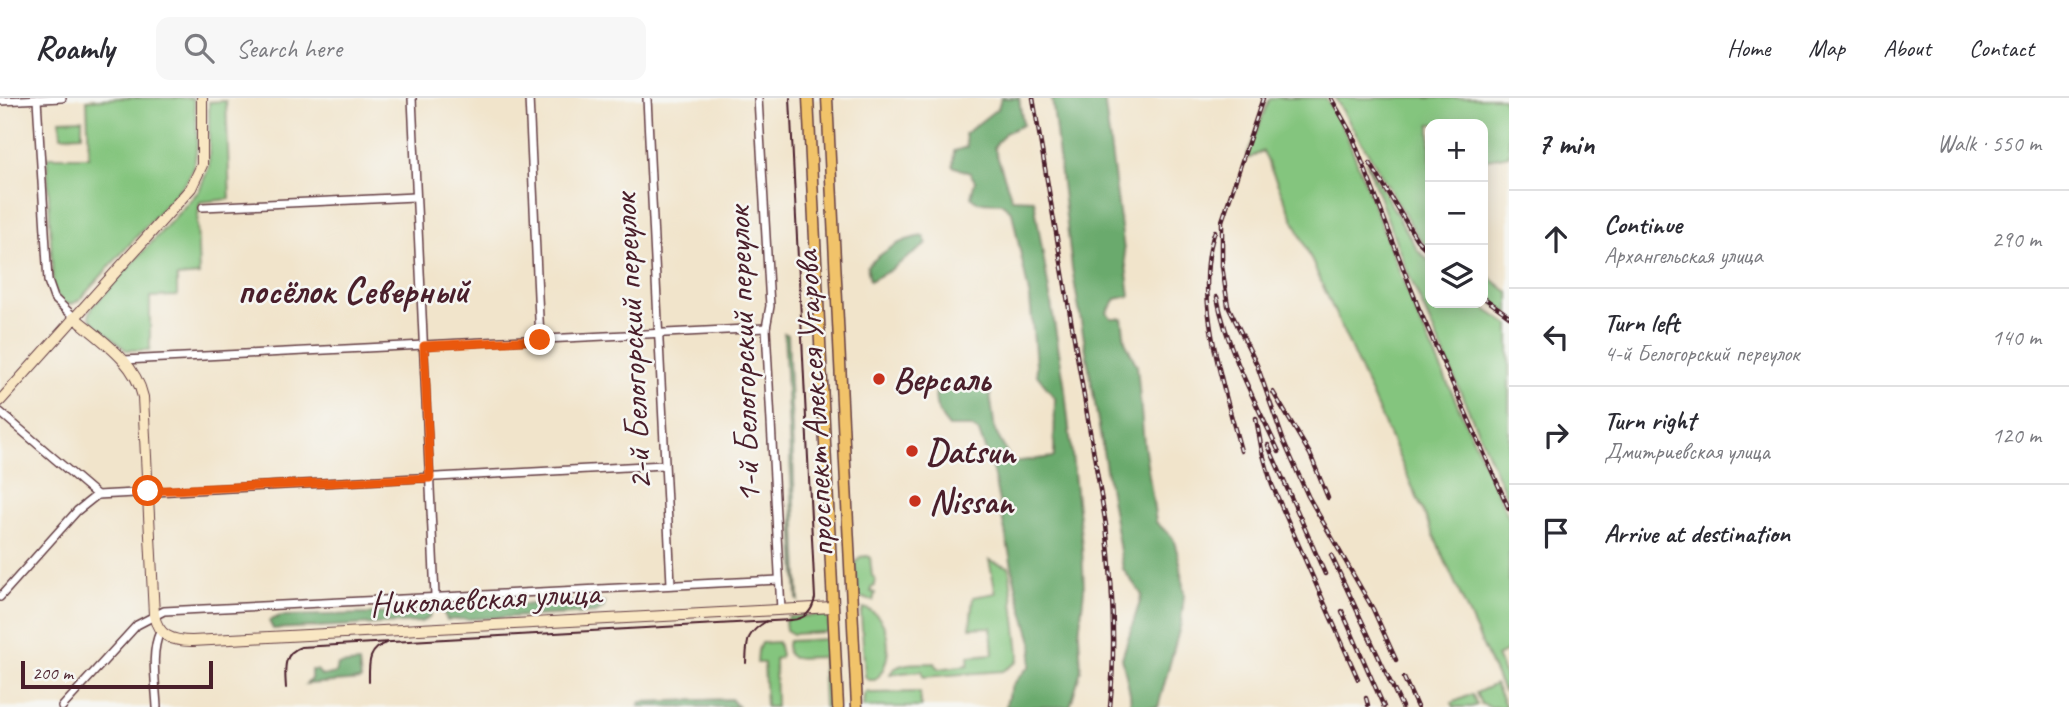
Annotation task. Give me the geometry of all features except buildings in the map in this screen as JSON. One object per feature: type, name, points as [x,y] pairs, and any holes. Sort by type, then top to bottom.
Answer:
[{"type":"main road","points":[[0,401],[198,177],[203,149],[202,98]]},
{"type":"main road","name":"проспект Алексея Угарова","points":[[808,98],[838,707]]},
{"type":"main road","name":"проспект Алексея Угарова","points":[[827,98],[857,707]]},
{"type":"main road","points":[[75,317],[124,360],[137,377],[143,397],[153,615],[160,632]]},
{"type":"main road","points":[[833,607],[852,606]]},
{"type":"main road","name":"Николаевская улица","points":[[160,632],[172,639],[192,641],[833,607]]},
{"type":"street","points":[[0,101],[62,98]]},
{"type":"street","points":[[412,98],[435,596]]},
{"type":"street","points":[[529,98],[540,340]]},
{"type":"street","name":"2-й Белогорский переулок","points":[[647,98],[671,584]]},
{"type":"street","name":"1-й Белогорский переулок","points":[[758,98],[770,306],[766,328],[780,610]]},
{"type":"street","points":[[37,99],[48,281],[54,298],[75,317]]},
{"type":"street","points":[[203,207],[415,197]]},
{"type":"street","points":[[124,360],[766,328]]},
{"type":"street","points":[[0,412],[97,495]]},
{"type":"street","points":[[0,597],[77,512],[97,495],[664,465]]},
{"type":"street","name":"Николаевская улица","points":[[62,707],[137,625],[164,611],[779,580]]},
{"type":"street","points":[[157,707],[155,657],[156,639],[160,632]]},
{"type":"green space","points":[[193,98],[197,130],[194,164],[185,183],[82,297],[72,304],[64,303],[53,285],[47,157],[89,157],[87,100]]},
{"type":"green space","points":[[1001,98],[1019,98],[1023,125],[1005,133],[994,147],[1012,199],[1034,200],[1064,382],[1082,546],[1084,590],[1079,634],[1081,670],[1070,707],[1006,707],[1014,684],[1030,666],[1033,645],[1017,591],[993,472],[979,432],[971,427],[949,427],[936,405],[936,391],[976,386],[990,393],[995,431],[1012,462],[1054,457],[1055,398],[1037,375],[1030,299],[1012,212],[1001,203],[978,202],[971,197],[975,181],[970,173],[953,166],[954,151],[967,147],[965,134],[998,108]]},
{"type":"green space","points":[[1052,98],[1104,98],[1130,296],[1116,299],[1107,312],[1111,318],[1122,318],[1125,341],[1137,366],[1144,444],[1156,522],[1173,538],[1180,562],[1184,595],[1181,623],[1158,707],[1131,707],[1122,658],[1142,595],[1123,569],[1072,268]]},
{"type":"green space","points":[[1270,98],[1326,98],[1346,134],[1414,309],[1509,518],[1509,650],[1497,656],[1508,683],[1503,691],[1263,151],[1248,159],[1247,155]]},
{"type":"green space","points":[[1335,98],[1503,98],[1509,110],[1509,155],[1488,159],[1488,119],[1425,119],[1425,245]]},
{"type":"green space","points":[[226,101],[230,199],[200,202],[197,223],[199,275],[177,277],[177,296],[150,297],[150,350],[126,350],[92,321],[89,315],[93,306],[199,191],[209,167],[209,102]]},
{"type":"green space","points":[[82,119],[82,135],[61,136],[60,120]]},
{"type":"green space","points":[[1366,161],[1418,251],[1425,257],[1425,308],[1484,308],[1509,325],[1509,502],[1405,266]]},
{"type":"green space","points":[[923,236],[927,244],[870,281],[867,266],[900,243]]},
{"type":"green space","points":[[1488,276],[1509,293],[1509,314],[1488,299]]},
{"type":"green space","points":[[784,333],[788,335],[799,601],[797,599]]},
{"type":"green space","points":[[860,557],[870,557],[872,576],[875,578],[875,586],[871,588],[871,592],[875,593],[873,601],[859,597],[855,564]]},
{"type":"green space","points":[[989,560],[1009,567],[1019,654],[1017,662],[1003,671],[923,677],[922,671],[890,674],[904,665],[935,663],[938,669],[968,665],[969,656],[993,654],[991,627],[970,628],[973,597],[996,593]]},
{"type":"green space","points":[[605,603],[603,609],[595,613],[447,620],[443,612],[454,608]]},
{"type":"green space","points":[[864,608],[873,612],[880,620],[888,640],[886,663],[875,680],[868,680],[865,676],[861,614]]},
{"type":"green space","points":[[431,612],[429,618],[421,622],[273,629],[269,621],[280,616]]},
{"type":"green space","points":[[824,615],[828,618],[829,631],[793,634],[786,630],[785,621],[789,617]]},
{"type":"green space","points":[[826,639],[830,644],[834,707],[824,707],[822,657],[793,658],[788,654],[789,641]]},
{"type":"green space","points":[[778,642],[781,655],[775,659],[776,707],[766,707],[764,663],[757,663],[758,650],[761,643]]},
{"type":"green space","points":[[359,663],[361,680],[306,684],[311,679],[311,670],[317,670],[322,676],[336,673],[338,665]]},
{"type":"green space","points":[[1495,684],[1506,707],[1481,704],[1476,693]]},
{"type":"green space","points":[[868,691],[920,692],[921,707],[863,707],[864,694]]},
{"type":"green space","points":[[1472,694],[1477,705],[1454,707],[1452,703]]},
{"type":"green space","points":[[731,699],[738,707],[638,706],[641,702]]},
{"type":"tram line","points":[[286,688],[285,669],[288,658],[301,647],[791,620],[810,611],[815,598],[790,98]]},
{"type":"tram line","points":[[746,663],[751,633],[767,621]]},
{"type":"tram line","points":[[369,682],[369,664],[373,653],[387,643]]},
{"type":"railway","points":[[1033,98],[1106,525],[1113,616],[1110,707]]},
{"type":"railway","points":[[1263,98],[1222,221],[1222,266],[1228,306],[1257,365],[1284,442],[1308,496],[1373,609],[1396,660]]},
{"type":"railway","points":[[1331,98],[1355,140]]},
{"type":"railway","points":[[1351,133],[1419,309],[1509,509]]},
{"type":"railway","points":[[1370,163],[1417,240],[1425,248]]},
{"type":"railway","points":[[1215,231],[1209,256],[1209,312],[1219,370],[1241,451]]},
{"type":"railway","points":[[1217,297],[1235,357],[1279,452]]},
{"type":"railway","points":[[1488,301],[1509,316]]},
{"type":"railway","points":[[1273,392],[1310,454],[1328,498]]},
{"type":"railway","points":[[1256,418],[1272,485],[1358,679]]},
{"type":"railway","points":[[1268,445],[1325,574]]},
{"type":"railway","points":[[1331,555],[1402,707]]},
{"type":"railway","points":[[1342,611],[1384,707]]},
{"type":"railway","points":[[1404,678],[1417,707]]},
{"type":"railway","points":[[1366,698],[1368,705]]},
{"type":"place","name":"Версаль","points":[[879,379]]},
{"type":"place","name":"Datsun","points":[[912,451]]},
{"type":"place","name":"Nissan","points":[[915,501]]},
{"type":"district","name":"посёлок Северный","points":[[353,290]]},
{"type":"route","points":[[148,491],[430,478],[424,346],[540,340]]}]
